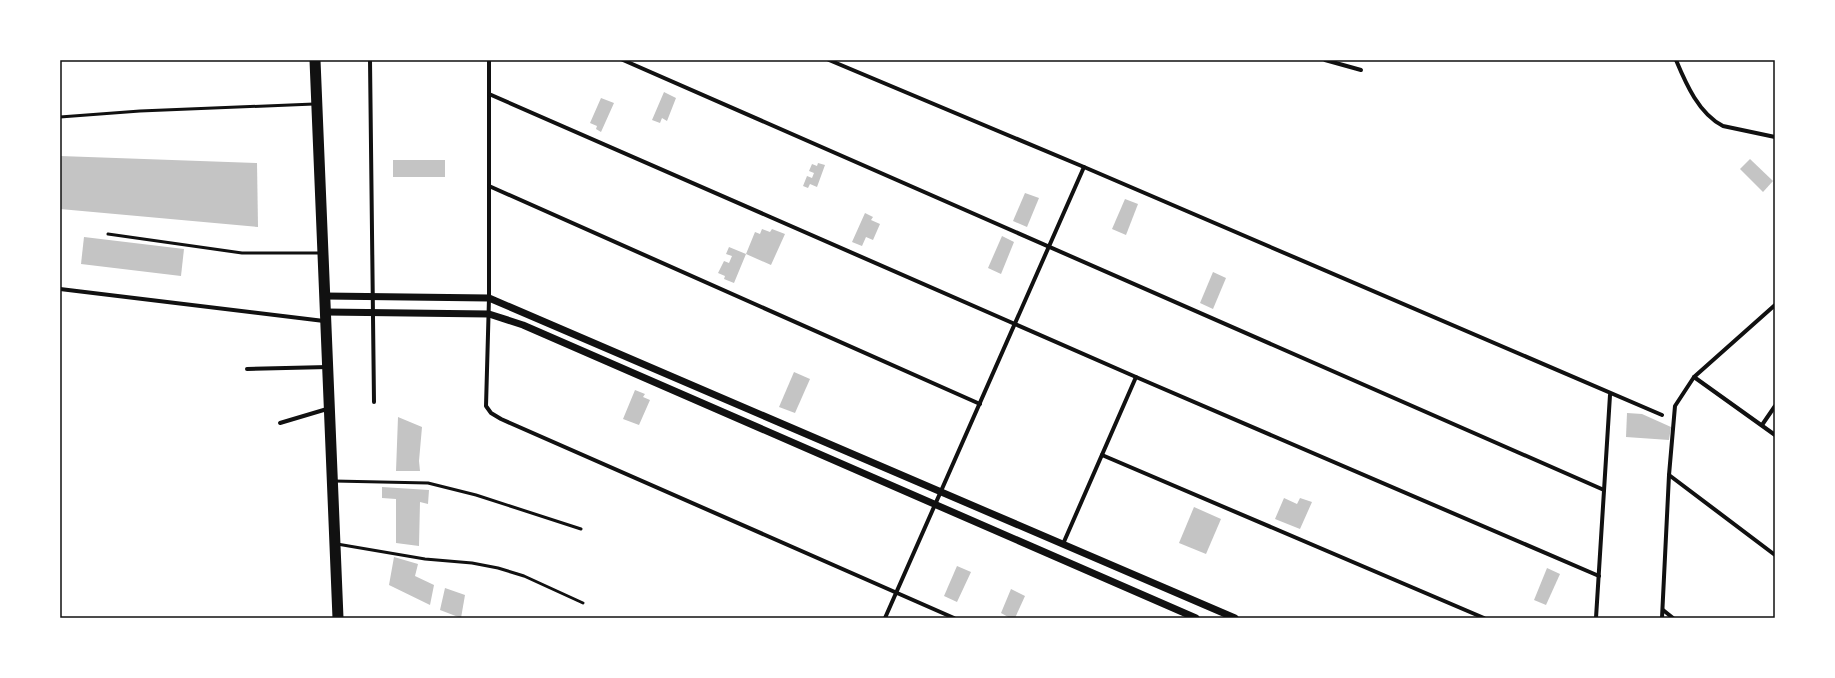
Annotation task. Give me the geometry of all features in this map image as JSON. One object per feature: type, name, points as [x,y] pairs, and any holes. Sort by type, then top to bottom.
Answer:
[{"type":"highway","points":[[315,60],[338,618]]},
{"type":"street","points":[[370,60],[374,296],[374,402]]},
{"type":"street","points":[[489,60],[489,314],[486,406],[494,415],[954,618]]},
{"type":"street","points":[[622,60],[1050,246],[1604,490]]},
{"type":"street","points":[[828,60],[1662,416]]},
{"type":"street","points":[[1325,60],[1361,70]]},
{"type":"street","points":[[1676,60],[1693,96],[1717,123],[1723,126],[1775,137]]},
{"type":"street","points":[[489,94],[1136,377],[1599,576]]},
{"type":"street","points":[[885,618],[1084,168]]},
{"type":"street","points":[[489,186],[980,404]]},
{"type":"street","points":[[60,289],[326,317],[373,312],[489,314],[523,325],[1196,618]]},
{"type":"street","points":[[325,296],[489,298],[1235,618]]},
{"type":"street","points":[[1662,618],[1669,475],[1675,406],[1694,377],[1775,306]]},
{"type":"street","points":[[1771,310],[1775,313]]},
{"type":"street","points":[[247,369],[328,367]]},
{"type":"street","points":[[1063,544],[1136,377]]},
{"type":"street","points":[[1694,377],[1762,425],[1775,436]]},
{"type":"street","points":[[1596,618],[1610,395]]},
{"type":"street","points":[[1762,425],[1775,406]]},
{"type":"street","points":[[280,423],[330,408]]},
{"type":"street","points":[[1102,455],[1484,618]]},
{"type":"street","points":[[1669,475],[1775,555]]},
{"type":"street","points":[[1663,610],[1673,618]]},
{"type":"lane","points":[[60,117],[156,110],[317,104]]},
{"type":"lane","points":[[108,234],[242,253],[323,253]]},
{"type":"lane","points":[[333,481],[428,483],[476,495],[581,530]]},
{"type":"lane","points":[[335,544],[425,559],[472,563],[498,568],[524,576],[583,603]]},
{"type":"building","points":[[664,92],[676,98],[667,121],[662,118],[660,123],[652,120]]},
{"type":"building","points":[[601,98],[614,103],[601,132],[596,129],[597,126],[590,123]]},
{"type":"building","points":[[60,156],[257,163],[258,227],[60,209]]},
{"type":"building","points":[[1750,159],[1773,181],[1763,192],[1740,169]]},
{"type":"building","points":[[393,160],[445,160],[445,177],[393,177]]},
{"type":"building","points":[[818,163],[825,165],[817,187],[810,184],[808,188],[803,186],[807,176],[812,178],[814,173],[809,171],[812,164],[817,166]]},
{"type":"building","points":[[1025,193],[1039,198],[1027,227],[1013,221]]},
{"type":"building","points":[[1125,199],[1138,204],[1126,235],[1112,229]]},
{"type":"building","points":[[865,213],[873,217],[871,220],[880,224],[873,240],[866,237],[862,246],[852,242]]},
{"type":"building","points":[[762,229],[770,232],[772,229],[785,234],[771,265],[746,254],[755,232],[760,234]]},
{"type":"building","points":[[1002,236],[1014,242],[1001,274],[988,268]]},
{"type":"building","points":[[84,237],[184,249],[181,276],[81,264]]},
{"type":"building","points":[[729,247],[746,254],[734,283],[724,279],[725,276],[718,273],[724,261],[729,263],[732,256],[726,254]]},
{"type":"building","points":[[1213,272],[1226,278],[1213,309],[1200,303]]},
{"type":"building","points":[[794,372],[810,379],[795,413],[779,407]]},
{"type":"building","points":[[635,390],[645,394],[643,397],[650,400],[639,425],[623,419]]},
{"type":"building","points":[[1627,413],[1642,414],[1671,427],[1669,440],[1626,437]]},
{"type":"building","points":[[398,417],[422,427],[419,461],[420,471],[396,471]]},
{"type":"building","points":[[382,487],[429,490],[428,504],[420,502],[419,546],[396,543],[396,499],[382,498]]},
{"type":"building","points":[[1284,498],[1297,504],[1300,498],[1312,502],[1300,529],[1275,519]]},
{"type":"building","points":[[1194,507],[1221,519],[1206,554],[1179,543]]},
{"type":"building","points":[[394,557],[418,564],[415,576],[434,585],[430,605],[389,585]]},
{"type":"building","points":[[957,566],[971,572],[957,602],[944,596]]},
{"type":"building","points":[[1547,568],[1560,574],[1546,605],[1534,600]]},
{"type":"building","points":[[445,588],[465,595],[461,618],[440,610]]},
{"type":"building","points":[[1011,589],[1025,596],[1015,618],[1010,618],[1001,613]]}]
